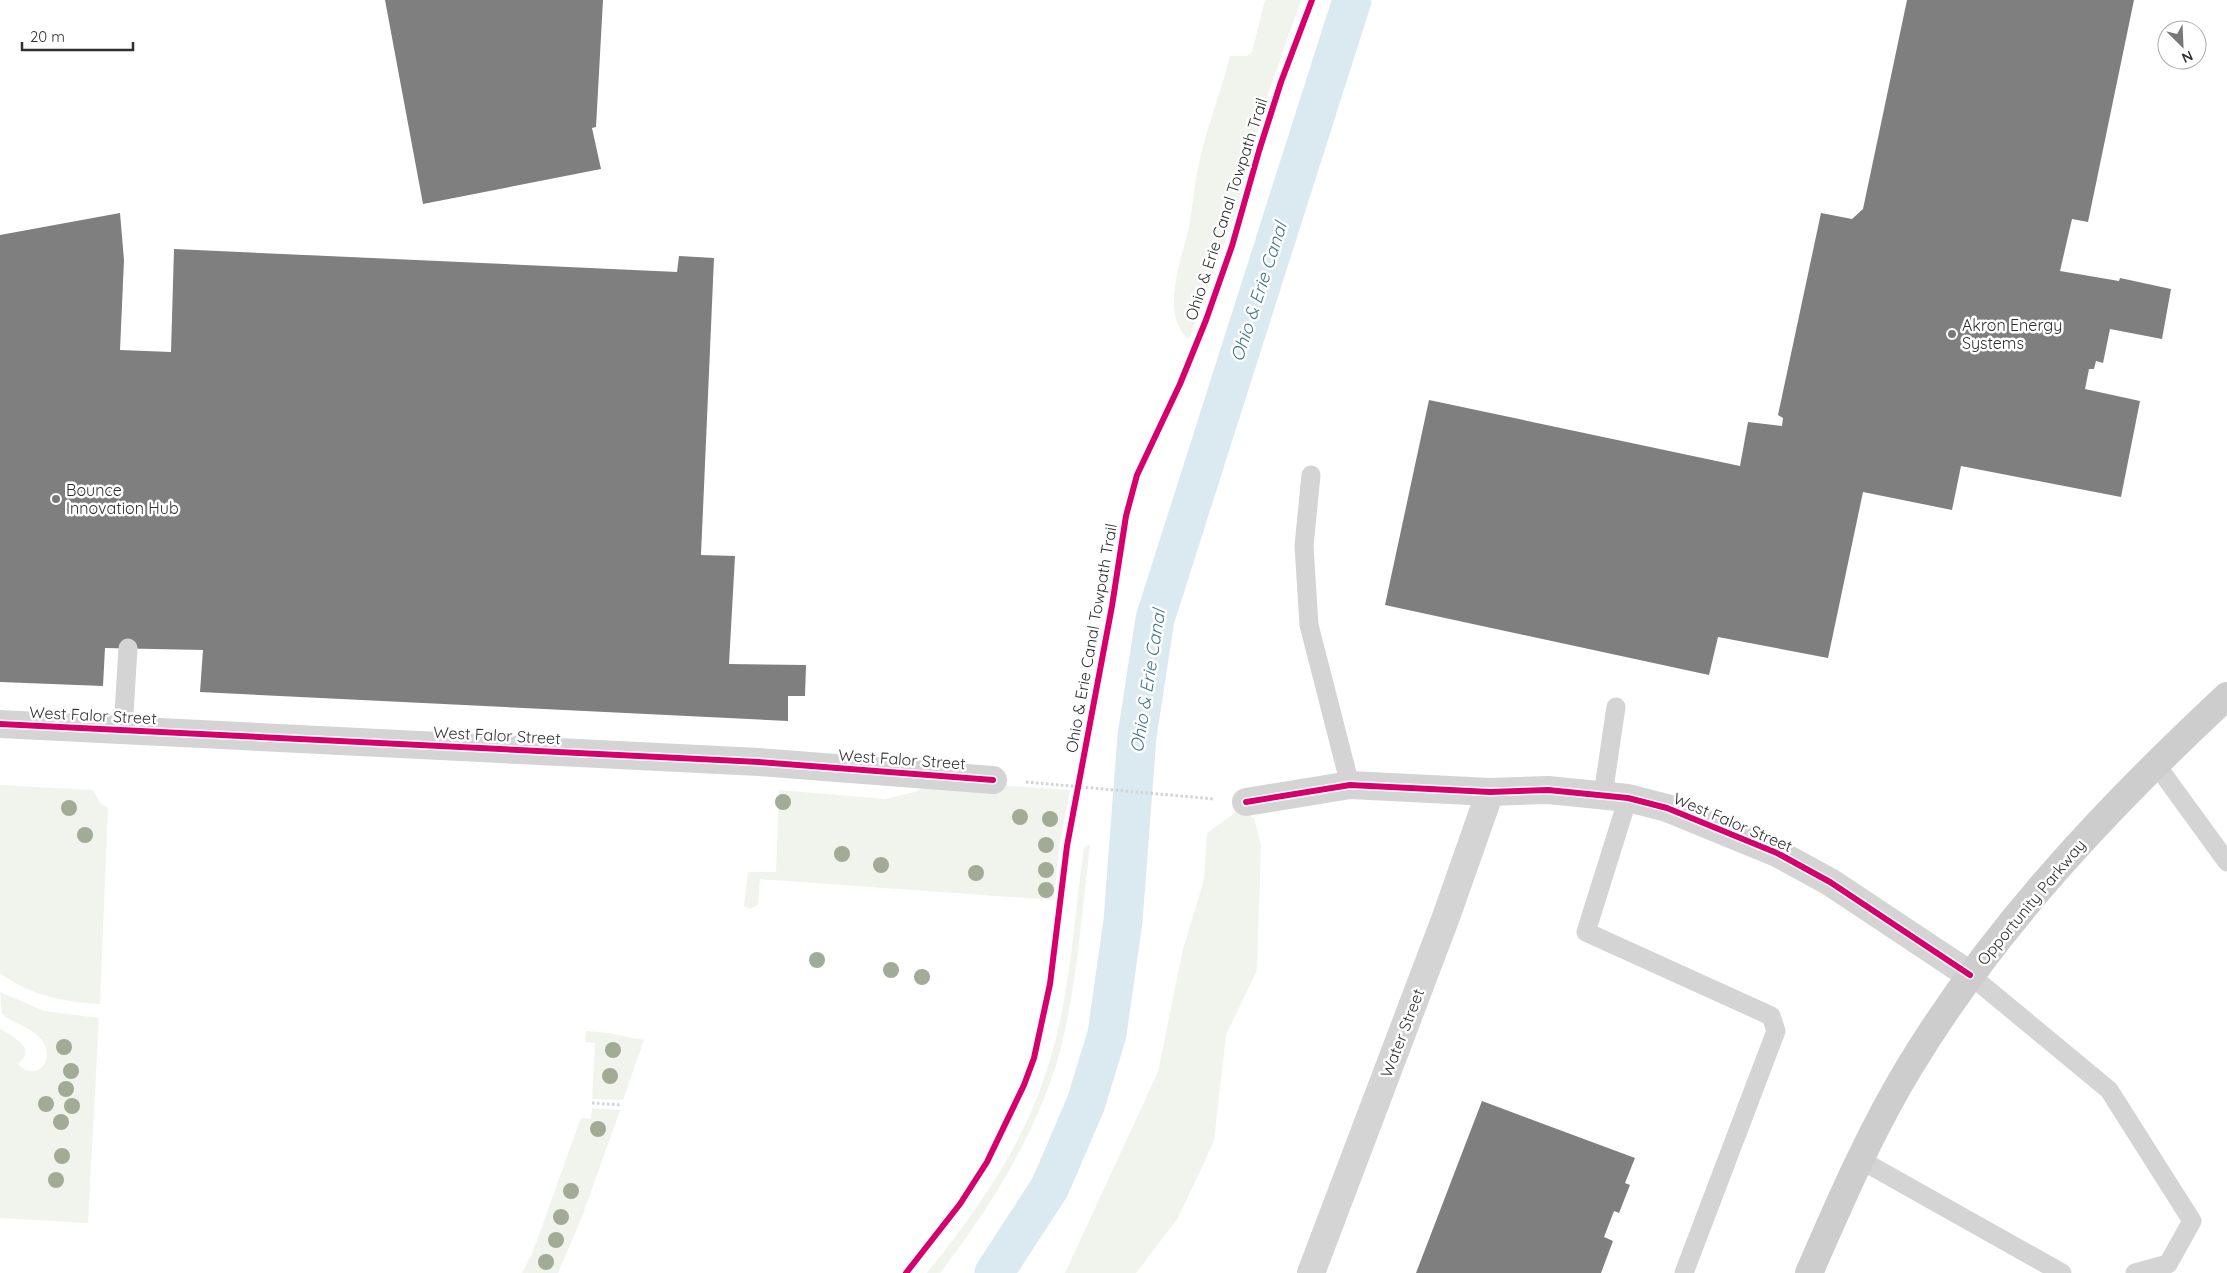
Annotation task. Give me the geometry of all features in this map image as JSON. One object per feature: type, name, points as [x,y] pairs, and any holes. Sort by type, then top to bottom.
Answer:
[{"type":"main road","name":"Opportunity Parkway","points":[[1809,1273],[1859,1159],[1910,1066],[1970,975],[2062,861],[2156,763],[2227,696]]},
{"type":"street","name":"West Falor Street","points":[[0,724],[759,762],[993,780]]},
{"type":"street","name":"West Falor Street","points":[[1246,802],[1350,785],[1490,792],[1548,790],[1616,797],[1667,808],[1777,853],[1830,882],[1970,975]]},
{"type":"street","name":"Water Street","points":[[1311,1273],[1446,917],[1490,792]]},
{"type":"lane","points":[[1311,475],[1304,546],[1310,625],[1350,785]]},
{"type":"lane","points":[[123,730],[128,648]]},
{"type":"lane","points":[[1616,707],[1616,797],[1586,932],[1772,1016],[1776,1031],[1684,1273]]},
{"type":"lane","points":[[2156,763],[2227,862]]},
{"type":"lane","points":[[1970,975],[2109,1090],[2192,1221],[2168,1264],[2135,1273]]},
{"type":"lane","points":[[1859,1159],[2062,1273]]},
{"type":"path","points":[[993,780],[1246,802]]},
{"type":"path","points":[[1075,799],[1079,780]]},
{"type":"path","points":[[592,1103],[622,1105]]},
{"type":"shaded area","points":[[1265,0],[1301,0],[1267,97],[1236,212],[1189,339],[1180,329],[1175,316],[1174,302],[1175,286],[1189,227],[1199,163],[1230,56],[1247,56],[1252,52]]},
{"type":"shaded area","points":[[936,781],[1070,790],[1059,848],[1054,900],[760,879],[758,905],[750,909],[744,906],[748,872],[776,872],[779,790],[885,799],[915,792]]},
{"type":"shaded area","points":[[0,785],[93,790],[100,803],[108,808],[100,1004],[47,996],[23,987],[0,973]]},
{"type":"shaded area","points":[[1239,810],[1254,818],[1261,845],[1257,970],[1226,1035],[1214,1141],[1178,1218],[1136,1273],[1065,1273],[1158,1072],[1183,949],[1204,880],[1207,833]]},
{"type":"shaded area","points":[[1090,845],[1074,984],[1063,1038],[1046,1093],[1021,1148],[975,1225],[940,1273],[927,1273],[968,1219],[1004,1165],[1033,1107],[1045,1076],[1055,1042],[1065,995],[1084,847]]},
{"type":"shaded area","points":[[0,992],[44,1011],[99,1018],[88,1223],[0,1218],[0,1028],[21,1043],[26,1052],[24,1058],[18,1064],[25,1069],[31,1071],[42,1067],[46,1062],[47,1055],[46,1047],[37,1035],[2,1014]]},
{"type":"shaded area","points":[[586,1031],[609,1033],[644,1040],[623,1100],[592,1099],[595,1043],[585,1042]]},
{"type":"shaded area","points":[[592,1108],[620,1110],[582,1217],[558,1273],[522,1273],[532,1254],[581,1118],[591,1119]]},
{"type":"building","points":[[385,0],[603,0],[596,127],[592,128],[601,169],[423,204]]},
{"type":"building","name":"Akron Energy Systems","points":[[1907,0],[2134,0],[2088,222],[2072,219],[2060,271],[2119,281],[2120,278],[2171,289],[2162,339],[2110,329],[2103,363],[2096,361],[2094,369],[2089,369],[2085,389],[2140,401],[2121,497],[1961,466],[1952,510],[1863,492],[1828,658],[1718,637],[1709,675],[1385,605],[1429,400],[1740,466],[1748,422],[1782,426],[1783,418],[1778,415],[1821,213],[1852,219],[1863,209]]},
{"type":"building","points":[[120,213],[124,260],[120,350],[171,352],[174,249],[677,272],[679,256],[714,258],[701,555],[735,556],[729,664],[806,665],[805,696],[788,696],[788,721],[200,692],[203,650],[105,648],[103,686],[0,682],[0,235]]},
{"type":"building","points":[[1482,1101],[1635,1158],[1625,1183],[1630,1185],[1619,1213],[1614,1211],[1604,1237],[1613,1241],[1601,1273],[1416,1273]]},
{"type":"waterway","name":"Ohio & Erie Canal","points":[[994,1273],[1050,1187],[1086,1103],[1107,1034],[1123,921],[1137,736],[1155,619],[1352,0]]},
{"type":"cycle path","name":"Ohio & Erie Canal Towpath Trail","points":[[906,1273],[960,1204],[987,1162],[1024,1085],[1034,1058],[1050,984],[1067,846],[1112,606],[1126,516],[1137,475],[1180,384],[1206,320],[1232,246],[1281,82],[1312,0]]},
{"type":"cycle path","points":[[0,724],[759,762],[993,780]]},
{"type":"cycle path","points":[[1246,802],[1350,785],[1490,792],[1548,790],[1628,798],[1667,808],[1777,853],[1830,882],[1970,975]]},
{"type":"place","name":"Akron Energy Systems","points":[[1952,334]]},
{"type":"place","name":"Bounce Innovation Hub","points":[[56,499]]}]
